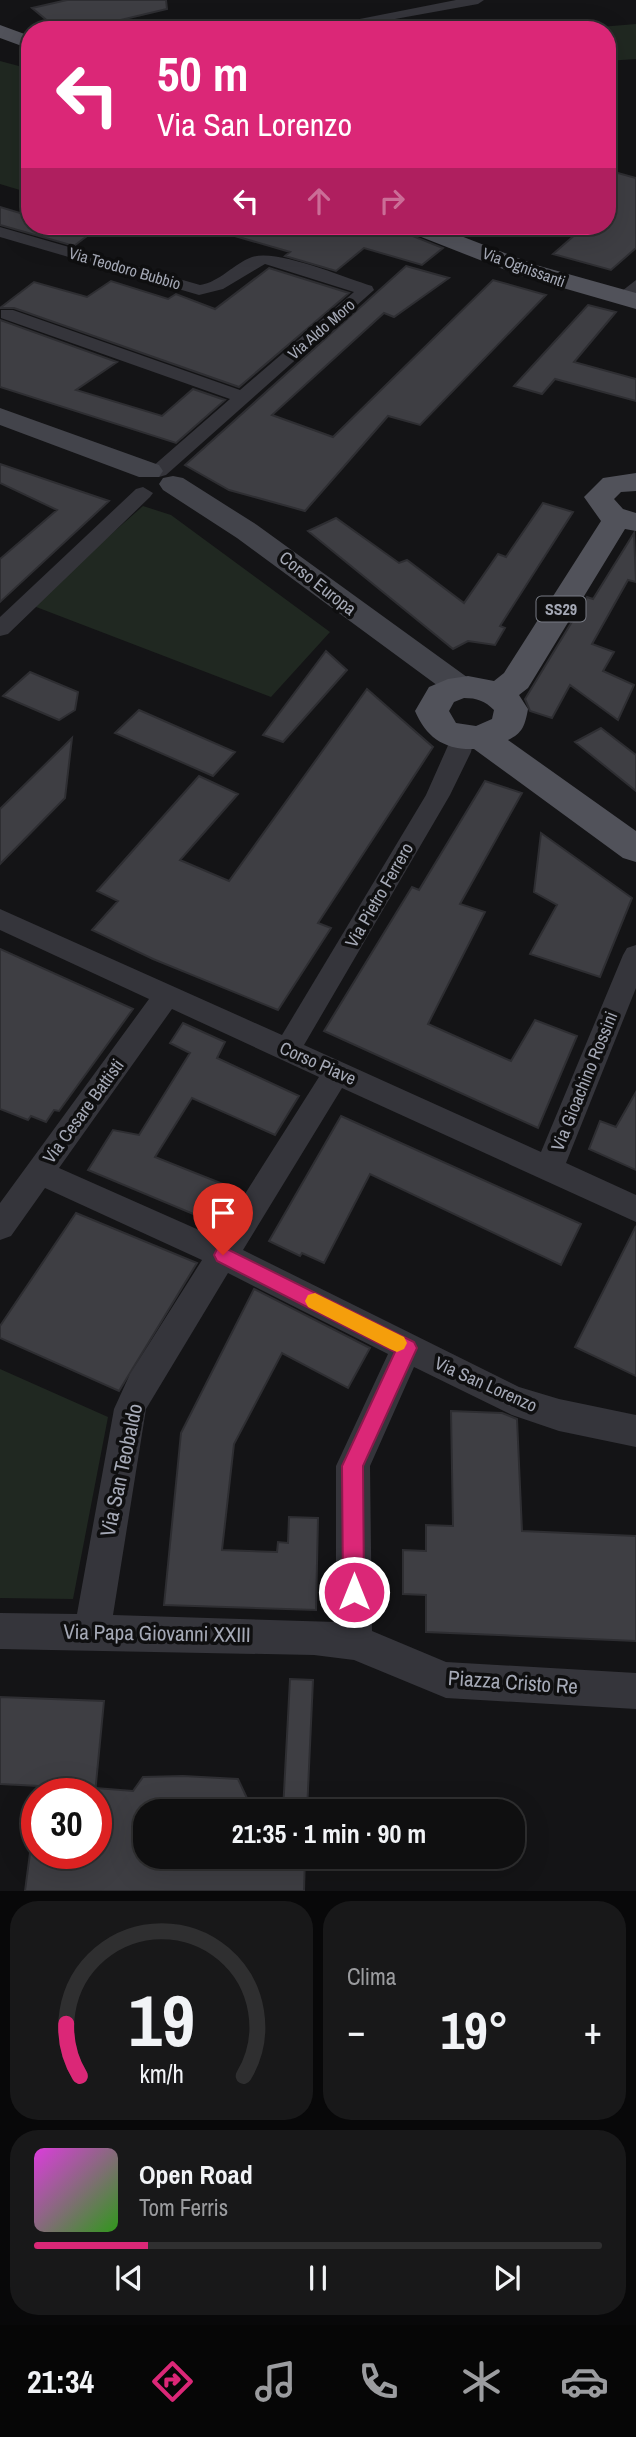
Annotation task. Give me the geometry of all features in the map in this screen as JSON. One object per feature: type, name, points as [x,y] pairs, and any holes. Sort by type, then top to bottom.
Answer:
[{"type":"main road","points":[[0,31],[21,39]]},
{"type":"main road","name":"Via Ognissanti","points":[[437,235],[527,271],[635,293]]},
{"type":"main road","name":"Via Ognissanti","points":[[455,235],[580,281],[635,293]]},
{"type":"main road","name":"Corso Europa","points":[[0,416],[152,482],[260,557],[390,659],[449,694]]},
{"type":"main road","name":"Corso Europa","points":[[0,431],[152,482]]},
{"type":"main road","name":"SS29","points":[[627,520],[607,512],[599,497],[613,484],[636,482]]},
{"type":"main road","name":"Via Pietro Ferrero","points":[[488,724],[627,520]]},
{"type":"main road","points":[[636,831],[488,724],[440,727],[432,711],[449,694],[487,689],[488,724],[636,849]]},
{"type":"street","points":[[360,21],[478,0]]},
{"type":"street","name":"Via Teodoro Bubbio","points":[[0,232],[193,289],[210,289]]},
{"type":"street","name":"Via Aldo Moro","points":[[0,629],[242,397],[366,290],[265,259],[255,261],[210,289]]},
{"type":"street","points":[[7,314],[242,397]]},
{"type":"street","name":"Via Pietro Ferrero","points":[[284,1047],[438,795],[459,752],[488,724]]},
{"type":"street","name":"Corso Piave","points":[[0,919],[636,1209]]},
{"type":"street","name":"Via Gioachino Rossini","points":[[549,1168],[636,955]]},
{"type":"street","name":"Via Cesare Battisti","points":[[0,1227],[166,996]]},
{"type":"street","name":"Via San Teobaldo","points":[[92,1631],[130,1409],[141,1385],[338,1071]]},
{"type":"street","name":"Via San Lorenzo","points":[[39,1172],[223,1255],[512,1400],[559,1415],[636,1431]]},
{"type":"street","points":[[354,1642],[352,1466],[407,1348]]},
{"type":"street","name":"Via Papa Giovanni XXIII","points":[[0,1631],[314,1637]]},
{"type":"street","name":"Piazza Cristo Re","points":[[314,1637],[354,1642],[446,1680],[636,1691]]},
{"type":"shaded area","points":[[636,24],[636,59],[616,60],[616,26]]},
{"type":"shaded area","points":[[0,61],[21,67],[21,190],[0,184]]},
{"type":"shaded area","points":[[143,506],[171,515],[330,632],[271,697],[31,605]]},
{"type":"shaded area","points":[[0,1369],[108,1417],[73,1599],[0,1598]]},
{"type":"building","points":[[67,0],[166,0],[167,9],[116,21],[48,21],[32,8]]},
{"type":"building","points":[[616,172],[636,178],[636,248],[611,270],[553,254],[575,235],[616,235]]},
{"type":"building","points":[[0,207],[21,213],[21,231],[0,225]]},
{"type":"building","points":[[35,235],[88,235],[74,246]]},
{"type":"building","points":[[231,235],[410,235],[443,248],[422,265],[364,248],[336,271],[285,256],[290,252]]},
{"type":"building","points":[[406,266],[449,278],[394,317],[384,313],[272,415],[333,437],[493,280],[546,295],[420,425],[388,416],[305,511],[229,490],[185,465]]},
{"type":"building","points":[[269,268],[349,293],[239,387],[14,308],[0,308],[34,282],[87,297],[111,281],[168,299],[176,294],[215,309]]},
{"type":"building","points":[[588,305],[616,312],[574,362],[636,379],[636,401],[555,379],[542,394],[514,386]]},
{"type":"building","points":[[0,320],[117,362],[76,390],[162,416],[193,389],[225,400],[176,443],[0,387]]},
{"type":"building","points":[[0,464],[109,501],[0,602],[0,559],[57,510],[0,483]]},
{"type":"building","points":[[543,503],[573,512],[500,626],[505,628],[495,645],[468,641],[453,649],[308,531],[336,518],[399,563],[407,560],[464,603],[498,554],[506,557]]},
{"type":"building","points":[[634,533],[636,582],[628,580],[592,644],[614,652],[603,671],[634,685],[618,720],[570,685],[552,718],[530,711],[525,699],[587,597],[593,599]]},
{"type":"building","points":[[326,651],[347,670],[283,742],[263,735]]},
{"type":"building","points":[[30,672],[78,692],[75,710],[59,720],[3,696]]},
{"type":"building","points":[[367,689],[433,747],[318,923],[331,928],[278,1010],[153,959],[92,930],[118,901],[97,891],[199,776],[238,794],[180,860],[229,881]]},
{"type":"building","points":[[139,710],[235,752],[213,776],[115,733]]},
{"type":"building","points":[[601,728],[636,755],[636,791],[575,742]]},
{"type":"building","points":[[72,738],[65,798],[0,864],[0,809]]},
{"type":"building","points":[[485,781],[522,793],[460,904],[485,912],[428,1024],[511,1061],[535,1020],[577,1036],[538,1128],[324,1031],[412,887],[419,890]]},
{"type":"building","points":[[541,833],[632,898],[600,977],[530,954],[557,905],[534,892]]},
{"type":"building","points":[[0,949],[133,1009],[59,1111],[54,1110],[46,1122],[31,1116],[28,1120],[0,1109]]},
{"type":"building","points":[[183,1023],[225,1042],[217,1058],[299,1096],[275,1135],[192,1098],[155,1157],[243,1192],[222,1226],[88,1170],[113,1130],[139,1135],[190,1053],[170,1043]]},
{"type":"building","points":[[636,1092],[636,1170],[589,1149],[600,1121],[616,1127]]},
{"type":"building","points":[[341,1116],[581,1224],[561,1265],[370,1174],[324,1263],[302,1253],[300,1256],[269,1241]]},
{"type":"building","points":[[76,1213],[197,1263],[119,1391],[0,1338],[0,1326]]},
{"type":"building","points":[[636,1226],[636,1376],[575,1347]]},
{"type":"building","points":[[254,1289],[370,1348],[348,1388],[282,1353],[234,1444],[222,1550],[277,1552],[278,1542],[288,1543],[289,1517],[318,1518],[316,1610],[164,1605],[181,1433]]},
{"type":"building","points":[[451,1411],[502,1413],[517,1419],[522,1531],[636,1536],[636,1641],[426,1632],[426,1595],[403,1594],[403,1550],[426,1551],[426,1525],[453,1526]]},
{"type":"building","points":[[290,1679],[313,1680],[308,1799],[284,1799]]},
{"type":"building","points":[[0,1697],[104,1701],[97,1778],[21,1778],[21,1785],[0,1784]]},
{"type":"building","points":[[143,1777],[238,1779],[247,1799],[133,1799],[133,1869],[305,1869],[304,1891],[25,1891],[28,1869],[112,1869],[112,1789],[133,1791]]},
{"type":"slow traffic","points":[[315,1301],[397,1343]]},
{"type":"route","points":[[223,1255],[407,1348],[352,1466],[354,1592]]}]
